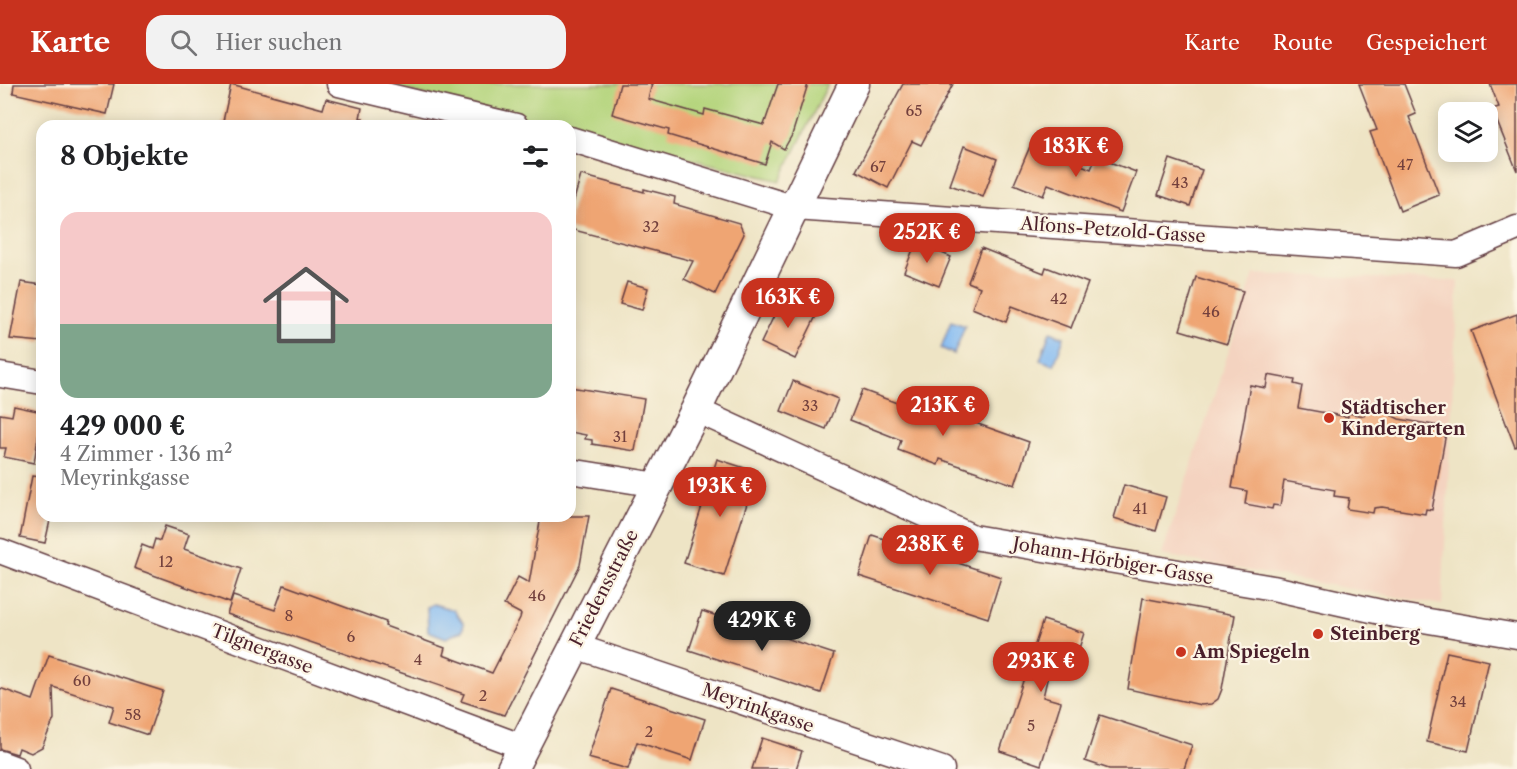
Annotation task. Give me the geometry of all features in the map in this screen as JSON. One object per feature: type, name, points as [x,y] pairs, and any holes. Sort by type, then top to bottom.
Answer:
[{"type":"street","points":[[339,84],[491,120]]},
{"type":"street","name":"Friedensstraße","points":[[518,758],[696,410],[854,84]]},
{"type":"street","name":"Alfons-Petzold-Gasse","points":[[576,141],[795,208],[1456,254],[1517,228]]},
{"type":"street","points":[[0,375],[36,381]]},
{"type":"street","name":"Johann-Hörbiger-Gasse","points":[[696,410],[973,537],[1273,588],[1394,615],[1517,636]]},
{"type":"street","points":[[576,472],[657,485]]},
{"type":"street","name":"Tilgnergasse","points":[[0,551],[518,758]]},
{"type":"street","name":"Meyrinkgasse","points":[[575,646],[942,769]]},
{"type":"street","points":[[0,763],[16,769]]},
{"type":"shaded area","name":"Städtischer Kindergarten","points":[[1254,274],[1458,281],[1442,605],[1162,555]]},
{"type":"green space","points":[[381,84],[828,84],[780,181],[576,131],[576,120],[529,120]]},
{"type":"water","points":[[951,321],[965,326],[954,354],[941,348]]},
{"type":"water","points":[[1050,332],[1064,337],[1054,365],[1040,360]]},
{"type":"water","points":[[433,604],[454,610],[464,624],[462,631],[446,638],[428,631],[427,607]]},
{"type":"building","points":[[14,84],[114,84],[107,114],[13,93]]},
{"type":"building","points":[[231,84],[323,109],[326,99],[362,108],[360,118],[363,118],[363,120],[223,120]]},
{"type":"building","points":[[620,84],[652,84],[648,99],[704,115],[705,109],[764,125],[778,84],[808,84],[792,135],[784,149],[772,142],[765,164],[668,135],[669,130],[612,114]]},
{"type":"building","points":[[903,84],[953,84],[921,145],[912,141],[888,188],[856,171]]},
{"type":"building","points":[[1359,84],[1404,84],[1416,114],[1409,117],[1439,195],[1400,211],[1370,132],[1377,130]]},
{"type":"building","points":[[1490,84],[1517,84],[1517,171],[1498,124],[1497,102]]},
{"type":"building","points":[[1031,144],[1091,169],[1096,157],[1136,172],[1121,212],[1048,184],[1043,196],[1014,184]]},
{"type":"building","points":[[964,146],[997,159],[983,197],[950,185]]},
{"type":"building","points":[[1170,159],[1202,170],[1190,206],[1158,195]]},
{"type":"building","points":[[581,175],[644,192],[644,189],[675,197],[674,204],[739,223],[744,234],[715,294],[684,279],[693,261],[576,231],[576,193]]},
{"type":"building","points":[[916,242],[951,257],[939,286],[904,272]]},
{"type":"building","points":[[981,248],[1044,273],[1046,267],[1088,283],[1071,328],[1012,306],[1006,322],[972,308],[980,287],[968,282]]},
{"type":"building","points":[[1196,277],[1243,291],[1227,344],[1180,330]]},
{"type":"building","points":[[21,282],[36,284],[36,341],[10,339]]},
{"type":"building","points":[[627,282],[648,288],[642,310],[620,304]]},
{"type":"building","points":[[782,299],[816,316],[795,359],[761,343]]},
{"type":"building","points":[[1517,314],[1517,446],[1515,447],[1471,331]]},
{"type":"building","points":[[1268,375],[1295,380],[1294,384],[1302,386],[1298,408],[1348,417],[1348,413],[1364,416],[1366,406],[1392,410],[1391,415],[1399,419],[1440,426],[1439,432],[1446,433],[1432,510],[1426,509],[1425,514],[1382,507],[1374,508],[1373,513],[1347,509],[1349,498],[1334,496],[1335,490],[1284,481],[1280,506],[1273,505],[1272,509],[1245,504],[1247,491],[1232,488],[1250,385],[1266,388]]},
{"type":"building","points":[[793,381],[838,399],[826,429],[781,411]]},
{"type":"building","points":[[576,388],[644,399],[635,451],[592,444],[592,440],[585,439],[586,435],[576,433]]},
{"type":"building","points":[[862,390],[913,409],[916,402],[1029,442],[1015,485],[940,459],[938,465],[898,450],[901,440],[850,420]]},
{"type":"building","points":[[14,406],[36,411],[34,463],[4,457],[6,448],[0,448],[0,414],[12,416]]},
{"type":"building","points":[[717,459],[757,472],[724,576],[684,563]]},
{"type":"building","points":[[32,476],[36,476],[36,522],[50,522],[45,543],[20,538]]},
{"type":"building","points":[[1124,485],[1166,497],[1156,531],[1114,518]]},
{"type":"building","points":[[576,516],[589,516],[580,565],[504,715],[461,701],[464,694],[227,614],[233,596],[275,610],[284,585],[386,622],[385,626],[445,648],[443,655],[492,673],[521,614],[504,605],[518,577],[529,583],[540,522],[576,522]]},
{"type":"building","points":[[165,526],[189,534],[184,549],[241,569],[230,603],[134,568],[142,545],[152,549],[155,539],[160,541]]},
{"type":"building","points":[[872,535],[1001,577],[988,618],[859,576]]},
{"type":"building","name":"Am Spiegeln","points":[[1143,598],[1235,615],[1222,689],[1218,699],[1211,704],[1201,705],[1128,689]]},
{"type":"building","points":[[702,611],[834,654],[821,693],[689,650]]},
{"type":"building","points":[[1043,620],[1084,633],[1070,676],[1049,671],[1043,697],[1061,702],[1041,765],[1000,751]]},
{"type":"building","points":[[1447,652],[1489,661],[1468,751],[1427,742]]},
{"type":"building","points":[[49,655],[163,691],[148,735],[109,722],[114,706],[53,687],[54,719],[42,747],[31,753],[19,748],[17,754],[0,749],[0,688],[33,700]]},
{"type":"building","points":[[611,689],[705,719],[692,760],[637,742],[628,769],[588,758]]},
{"type":"building","points":[[1100,715],[1192,745],[1184,769],[1109,769],[1085,761]]},
{"type":"building","points":[[762,738],[802,751],[796,769],[752,769]]},
{"type":"place","name":"Städtischer Kindergarten","points":[[1329,418]]},
{"type":"place","name":"Steinberg","points":[[1318,634]]},
{"type":"place","name":"Am Spiegeln","points":[[1181,652]]}]
